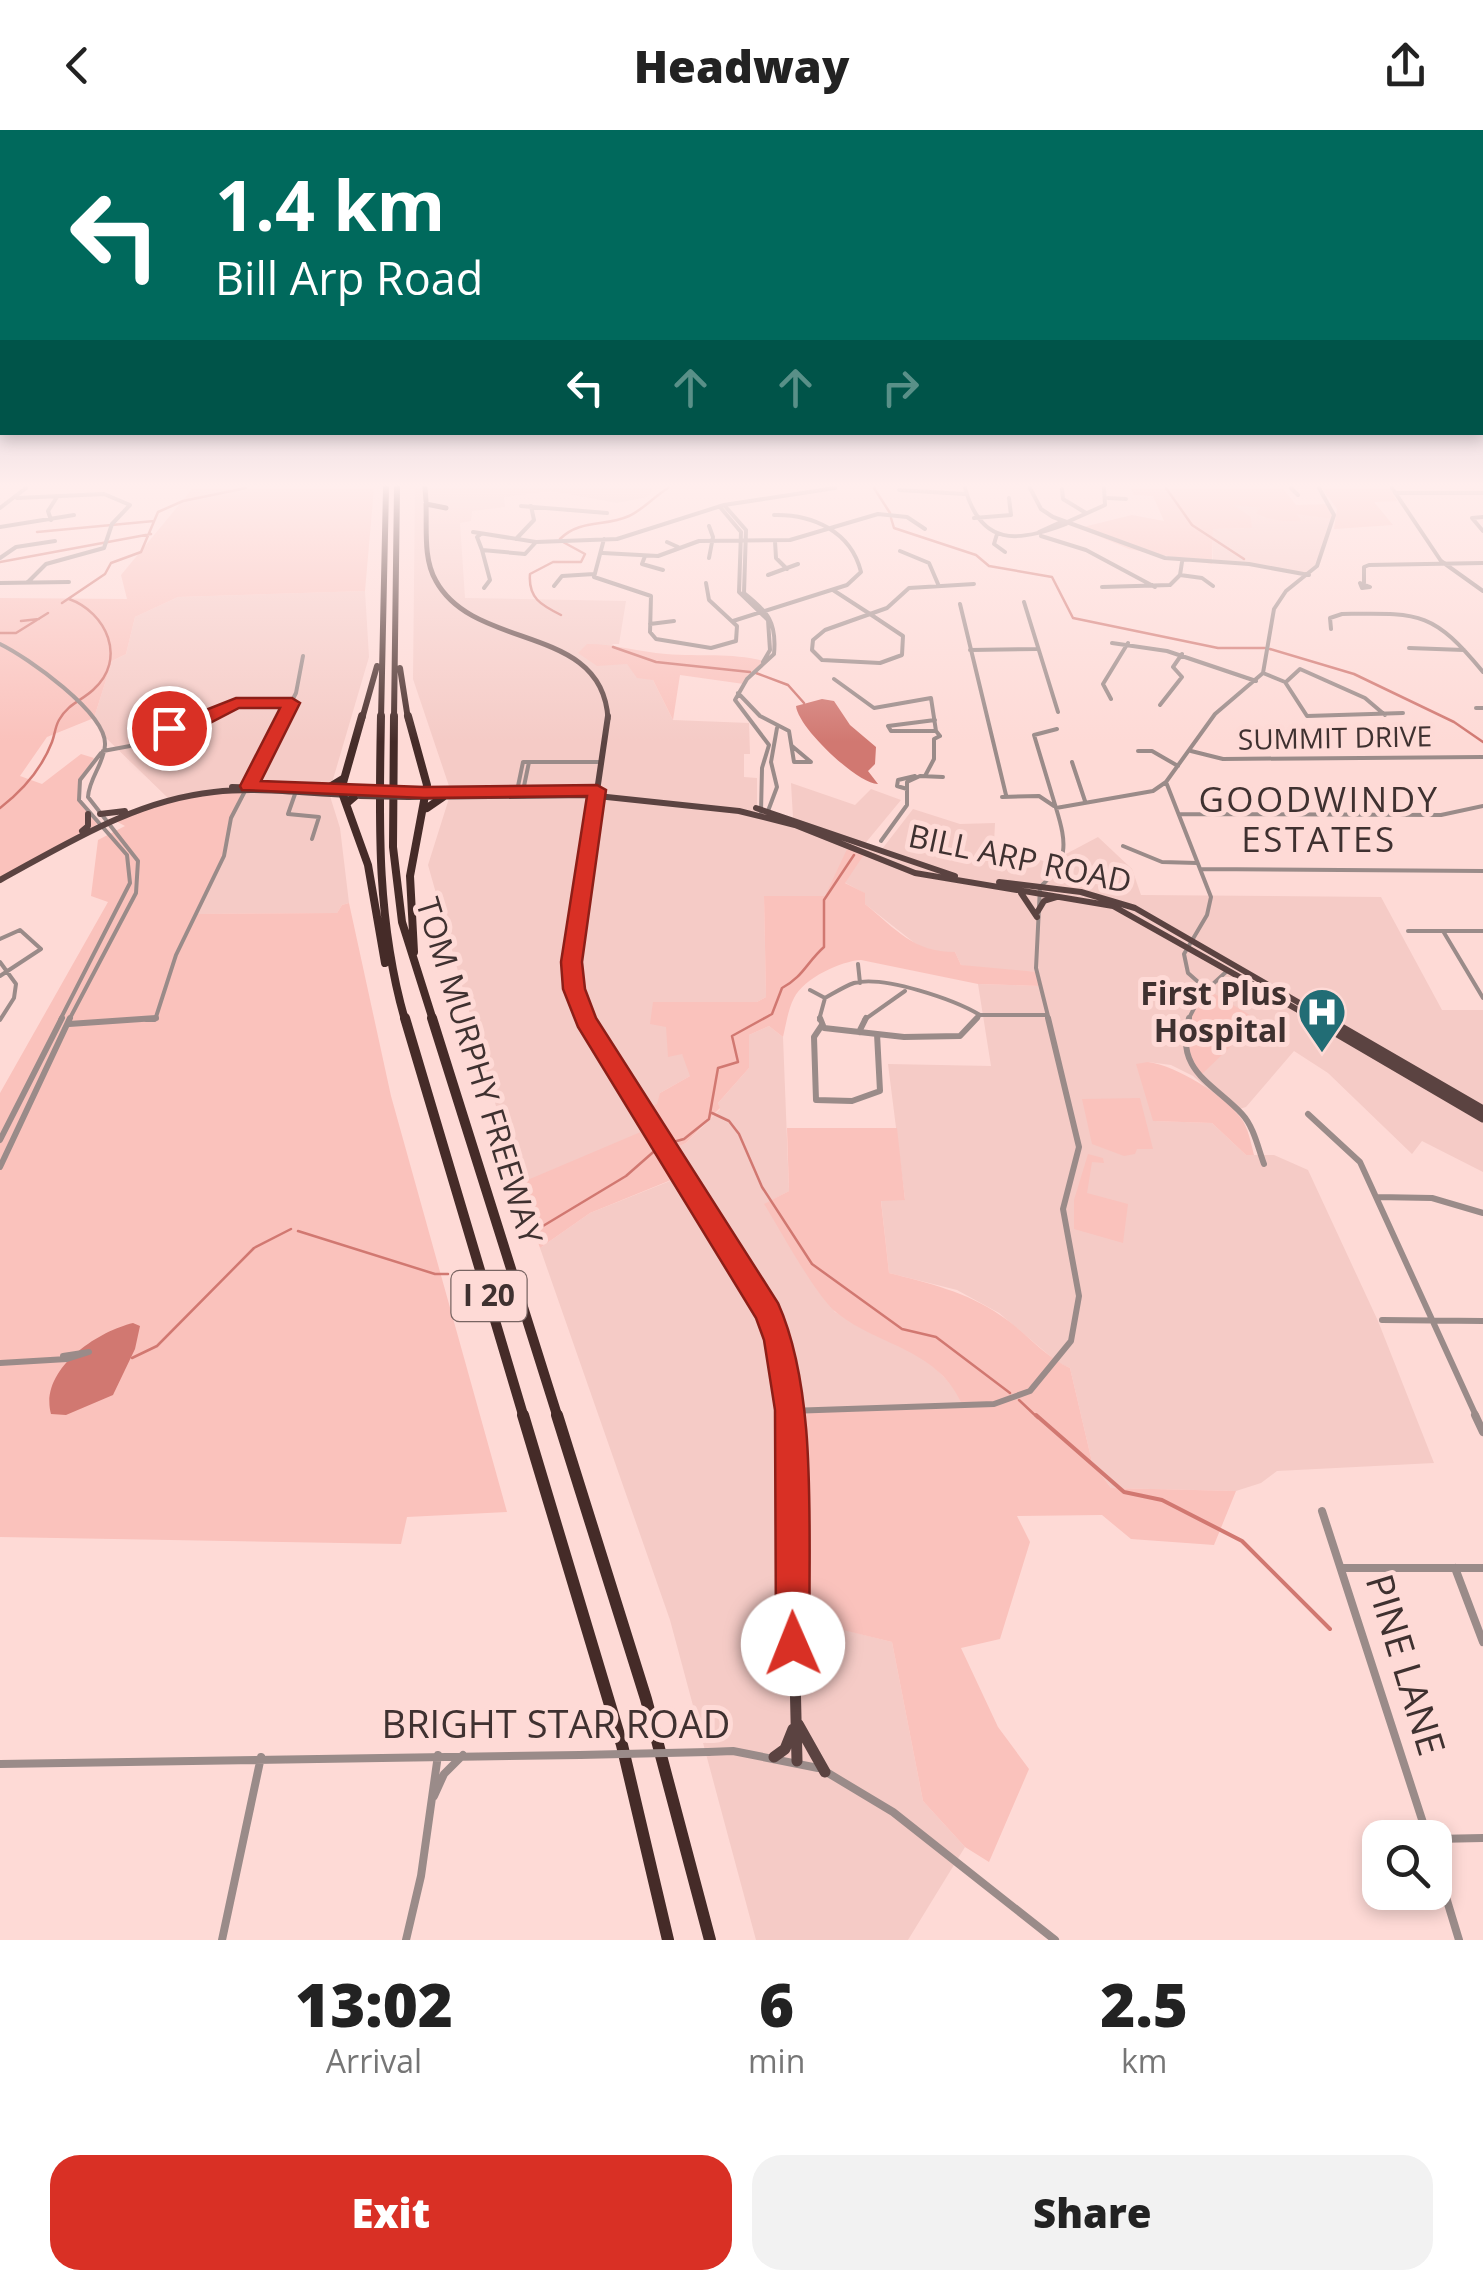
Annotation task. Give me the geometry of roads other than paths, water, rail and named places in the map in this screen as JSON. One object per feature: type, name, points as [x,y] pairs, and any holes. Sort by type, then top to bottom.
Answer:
[{"type":"highway","name":"TOM MURPHY FREEWAY","points":[[384,572],[379,884],[394,982],[622,1745],[668,1940]]},
{"type":"highway","name":"TOM MURPHY FREEWAY","points":[[395,572],[394,862],[415,970],[646,1698],[710,1940]]},
{"type":"highway","points":[[395,608],[402,694],[427,792],[410,886],[415,970]]},
{"type":"highway","points":[[325,790],[342,780],[372,692],[382,643]]},
{"type":"highway","points":[[342,780],[351,795],[368,865],[383,956],[394,982]]},
{"type":"highway","points":[[427,792],[441,795]]},
{"type":"highway","points":[[425,810],[441,795]]},
{"type":"main road","points":[[433,572],[450,600],[482,622],[566,653],[598,679],[606,704],[604,762],[596,793],[572,962],[576,997],[586,1020],[768,1312],[783,1360],[790,1410],[797,1761]]},
{"type":"main road","points":[[247,789],[351,795],[427,792]]},
{"type":"main road","points":[[0,880],[101,823],[178,798],[247,789],[325,790],[351,795]]},
{"type":"main road","name":"BILL ARP ROAD","points":[[441,795],[596,793]]},
{"type":"main road","name":"BILL ARP ROAD","points":[[441,795],[596,793],[764,813],[879,847],[932,872],[1019,885],[1120,909],[1189,942],[1229,970],[1483,1114]]},
{"type":"main road","points":[[37,860],[86,836],[112,832],[126,813]]},
{"type":"main road","name":"BILL ARP ROAD","points":[[764,813],[915,873],[1008,888],[1081,892],[1135,908],[1483,1114]]},
{"type":"main road","points":[[68,843],[88,826],[88,814]]},
{"type":"main road","points":[[853,849],[879,847]]},
{"type":"main road","points":[[1019,885],[1050,878],[1053,886],[1081,892]]},
{"type":"main road","points":[[1008,888],[1028,898],[1038,914],[1050,898],[1065,896]]},
{"type":"main road","points":[[774,1757],[784,1748],[796,1720]]},
{"type":"main road","points":[[796,1720],[825,1772]]},
{"type":"street","points":[[28,582],[38,572]]},
{"type":"street","points":[[484,588],[490,580],[488,572]]},
{"type":"street","points":[[741,572],[739,592],[768,620],[770,646],[762,665]]},
{"type":"street","points":[[743,572],[743,590],[770,609],[775,650],[735,700],[740,711],[763,731],[769,744],[762,768],[764,813]]},
{"type":"street","points":[[768,575],[776,572]]},
{"type":"street","points":[[732,619],[833,590],[853,582],[858,572]]},
{"type":"street","points":[[933,572],[938,584]]},
{"type":"street","points":[[1129,572],[1156,587]]},
{"type":"street","points":[[1296,572],[1310,575]]},
{"type":"street","points":[[1056,808],[1084,800],[1153,791],[1166,782],[1215,714],[1263,673],[1276,604],[1312,572]]},
{"type":"street","points":[[1364,572],[1364,583]]},
{"type":"street","points":[[1456,572],[1483,591]]},
{"type":"street","points":[[554,586],[562,576],[594,574],[600,582],[648,593],[654,606],[650,624],[656,640],[703,648],[731,644],[738,631]]},
{"type":"street","points":[[1102,587],[1170,586],[1180,575],[1202,578],[1213,586]]},
{"type":"street","points":[[0,582],[69,582]]},
{"type":"street","points":[[706,583],[709,600],[732,619],[738,631]]},
{"type":"street","points":[[906,661],[900,658],[837,663],[822,660],[812,650],[820,633],[891,606],[909,588],[974,584]]},
{"type":"street","points":[[833,590],[905,639],[906,649],[900,658]]},
{"type":"street","points":[[1024,602],[1058,712]]},
{"type":"street","points":[[960,604],[1004,796],[1040,796],[1056,808]]},
{"type":"street","points":[[723,612],[738,631]]},
{"type":"street","points":[[1331,628],[1328,621],[1334,616],[1414,614],[1438,621],[1482,669]]},
{"type":"street","points":[[650,624],[674,621]]},
{"type":"street","points":[[1112,643],[1182,654],[1256,681]]},
{"type":"street","points":[[1110,700],[1102,684],[1128,643]]},
{"type":"street","points":[[0,644],[31,660],[94,718],[105,736],[103,751],[87,785],[88,797],[101,823]]},
{"type":"street","points":[[1409,648],[1464,650]]},
{"type":"street","points":[[970,650],[1039,649]]},
{"type":"street","points":[[1160,705],[1182,677],[1173,667],[1182,654]]},
{"type":"street","points":[[67,1024],[154,1020],[176,955],[224,856],[231,818],[300,684],[302,656]]},
{"type":"street","points":[[1285,682],[1300,669],[1365,698],[1385,716]]},
{"type":"street","points":[[1263,673],[1285,682],[1306,716],[1404,713]]},
{"type":"street","points":[[834,680],[874,708],[932,698],[940,736],[934,739],[934,759],[924,776]]},
{"type":"street","points":[[738,693],[743,702],[777,728],[789,731],[792,746]]},
{"type":"street","points":[[0,1167],[140,882],[136,852],[88,814],[79,800],[78,786],[103,751],[130,746],[169,728],[198,722],[236,703],[292,703]]},
{"type":"street","points":[[1476,708],[1483,708]]},
{"type":"street","points":[[169,728],[174,711]]},
{"type":"street","points":[[935,720],[888,726],[891,731],[936,731]]},
{"type":"street","points":[[763,731],[777,728]]},
{"type":"street","points":[[764,813],[778,787],[771,762],[777,728]]},
{"type":"street","points":[[790,1410],[994,1404],[1030,1391],[1071,1340],[1079,1296],[1063,1209],[1079,1147],[1036,968],[1040,890],[1064,866],[1068,852],[1034,735],[1041,730],[1057,730]]},
{"type":"street","points":[[1138,751],[1152,751],[1178,766]]},
{"type":"street","name":"SUMMIT DRIVE","points":[[1191,751],[1223,759],[1482,756]]},
{"type":"street","points":[[520,791],[526,762],[604,762]]},
{"type":"street","points":[[1072,762],[1084,800]]},
{"type":"street","points":[[907,788],[898,787],[898,780],[907,774],[916,777]]},
{"type":"street","points":[[879,847],[908,805],[907,782],[916,777],[943,777]]},
{"type":"street","points":[[1166,782],[1211,903],[1184,954],[1188,973],[1205,988]]},
{"type":"street","points":[[295,794],[288,814],[319,817],[312,838]]},
{"type":"street","points":[[1178,814],[1411,816],[1483,806]]},
{"type":"street","points":[[0,1140],[127,894],[131,864],[112,832]]},
{"type":"street","points":[[1123,846],[1162,862],[1200,866],[1483,871]]},
{"type":"street","points":[[0,939],[20,930],[41,949],[39,954],[0,976]]},
{"type":"street","points":[[1408,931],[1483,931]]},
{"type":"street","points":[[1443,931],[1483,998]]},
{"type":"street","points":[[0,962],[16,984],[14,998],[0,1020]]},
{"type":"street","points":[[858,964],[860,983]]},
{"type":"street","points":[[1229,970],[1205,988],[1190,1006],[1185,1025],[1188,1048],[1205,1086],[1248,1121],[1264,1164]]},
{"type":"street","points":[[877,1034],[880,1091],[852,1101],[816,1100],[814,1036],[822,1026],[819,1010],[825,998],[860,983],[954,1000],[980,1015],[1048,1015]]},
{"type":"street","points":[[810,990],[825,998]]},
{"type":"street","points":[[859,1032],[862,1020],[873,1010],[905,991]]},
{"type":"street","points":[[822,1026],[877,1034],[960,1036],[980,1015]]},
{"type":"street","points":[[1308,1114],[1360,1162],[1483,1432]]},
{"type":"street","points":[[1377,1197],[1432,1198],[1483,1213]]},
{"type":"street","points":[[1382,1320],[1483,1321]]},
{"type":"street","points":[[0,1362],[93,1352]]},
{"type":"street","name":"PINE LANE","points":[[1322,1511],[1425,1820]]},
{"type":"street","points":[[1343,1568],[1483,1568]]},
{"type":"street","points":[[1455,1568],[1483,1642]]},
{"type":"street","name":"BRIGHT STAR ROAD","points":[[0,1764],[438,1754],[580,1756],[708,1752],[774,1757],[825,1772],[893,1812],[1054,1940]]},
{"type":"street","points":[[406,1940],[438,1754]]},
{"type":"street","points":[[432,1799],[444,1774],[463,1754]]},
{"type":"street","points":[[222,1940],[260,1758]]},
{"type":"street","points":[[1452,1838],[1483,1838]]},
{"type":"street","points":[[1450,1910],[1459,1940]]},
{"type":"waterway","points":[[62,603],[106,572]]},
{"type":"waterway","points":[[533,572],[531,589],[537,600],[561,615]]},
{"type":"waterway","points":[[1026,572],[1052,577],[1073,618],[1218,648],[1265,648]]},
{"type":"waterway","points":[[0,808],[37,770],[63,715],[93,690],[109,665],[111,651],[102,625],[82,605],[69,599]]},
{"type":"waterway","points":[[38,619],[48,613]]},
{"type":"waterway","points":[[0,633],[16,633],[38,619]]},
{"type":"waterway","points":[[21,621],[38,619]]},
{"type":"waterway","points":[[613,647],[656,662],[750,672]]},
{"type":"waterway","points":[[1270,649],[1354,674],[1454,722],[1483,742]]},
{"type":"waterway","points":[[756,673],[788,685],[804,703]]},
{"type":"waterway","points":[[666,1144],[684,1139],[709,1119],[718,1068],[738,1062],[732,1036],[772,1014],[782,988],[824,947],[824,900],[854,855]]},
{"type":"waterway","points":[[712,1113],[729,1121],[739,1134],[762,1187],[812,1264],[902,1329],[936,1337],[1010,1393]]},
{"type":"waterway","points":[[533,1232],[626,1176],[659,1147]]},
{"type":"waterway","points":[[132,1358],[157,1346],[254,1248],[291,1229]]},
{"type":"waterway","points":[[298,1231],[435,1274],[448,1274]]},
{"type":"waterway","points":[[1019,1400],[1038,1418]]},
{"type":"waterway","points":[[1036,1415],[1124,1492],[1162,1500],[1242,1541],[1330,1629]]},
{"type":"place","name":"First Plus Hospital","points":[[1322,1054]]},
{"type":"district","name":"GOODWINDY ESTATES","points":[[1319,820]]}]
